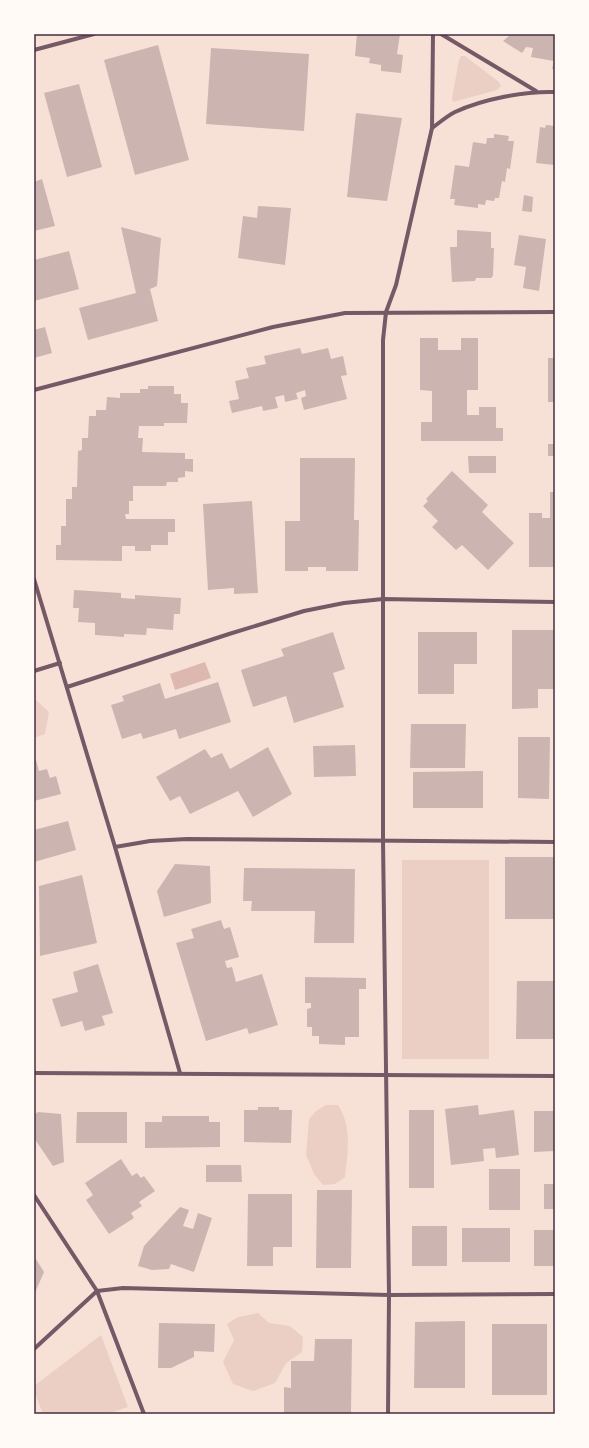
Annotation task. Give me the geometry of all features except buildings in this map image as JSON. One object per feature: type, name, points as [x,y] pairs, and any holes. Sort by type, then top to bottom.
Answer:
[{"type":"street","points":[[34,50],[94,34]]},
{"type":"street","points":[[388,1414],[389,1295],[383,841],[383,340],[386,312],[396,285],[432,128],[433,34]]},
{"type":"street","points":[[441,34],[536,91]]},
{"type":"street","points":[[432,128],[454,113],[478,103],[536,91],[555,92]]},
{"type":"street","points":[[34,390],[273,327],[345,313],[555,312]]},
{"type":"street","points":[[34,579],[115,847],[180,1073]]},
{"type":"street","points":[[67,687],[304,611],[344,602],[383,599],[555,602]]},
{"type":"street","points":[[34,670],[60,663]]},
{"type":"street","points":[[115,847],[150,841],[180,839],[555,842]]},
{"type":"street","points":[[34,1073],[555,1076]]},
{"type":"street","points":[[34,1194],[97,1291],[144,1414]]},
{"type":"street","points":[[34,1349],[97,1291],[123,1288],[155,1287],[389,1295],[555,1294]]},
{"type":"shaded area","points":[[461,56],[465,56],[499,82],[501,86],[497,90],[453,102],[452,98]]},
{"type":"shaded area","points":[[205,662],[211,678],[175,690],[170,674]]},
{"type":"shaded area","points":[[34,698],[49,712],[45,734],[34,738]]},
{"type":"shaded area","points":[[402,860],[489,860],[489,1059],[402,1059]]},
{"type":"shaded area","points":[[326,1105],[338,1105],[342,1113],[347,1131],[348,1149],[345,1177],[335,1184],[323,1185],[314,1174],[306,1155],[309,1119],[316,1111]]},
{"type":"shaded area","points":[[258,1313],[269,1323],[290,1326],[303,1337],[302,1352],[286,1363],[275,1383],[253,1391],[233,1384],[223,1362],[234,1340],[227,1324],[238,1317]]},
{"type":"shaded area","points":[[101,1335],[128,1407],[107,1414],[43,1414],[34,1391],[34,1386]]}]
